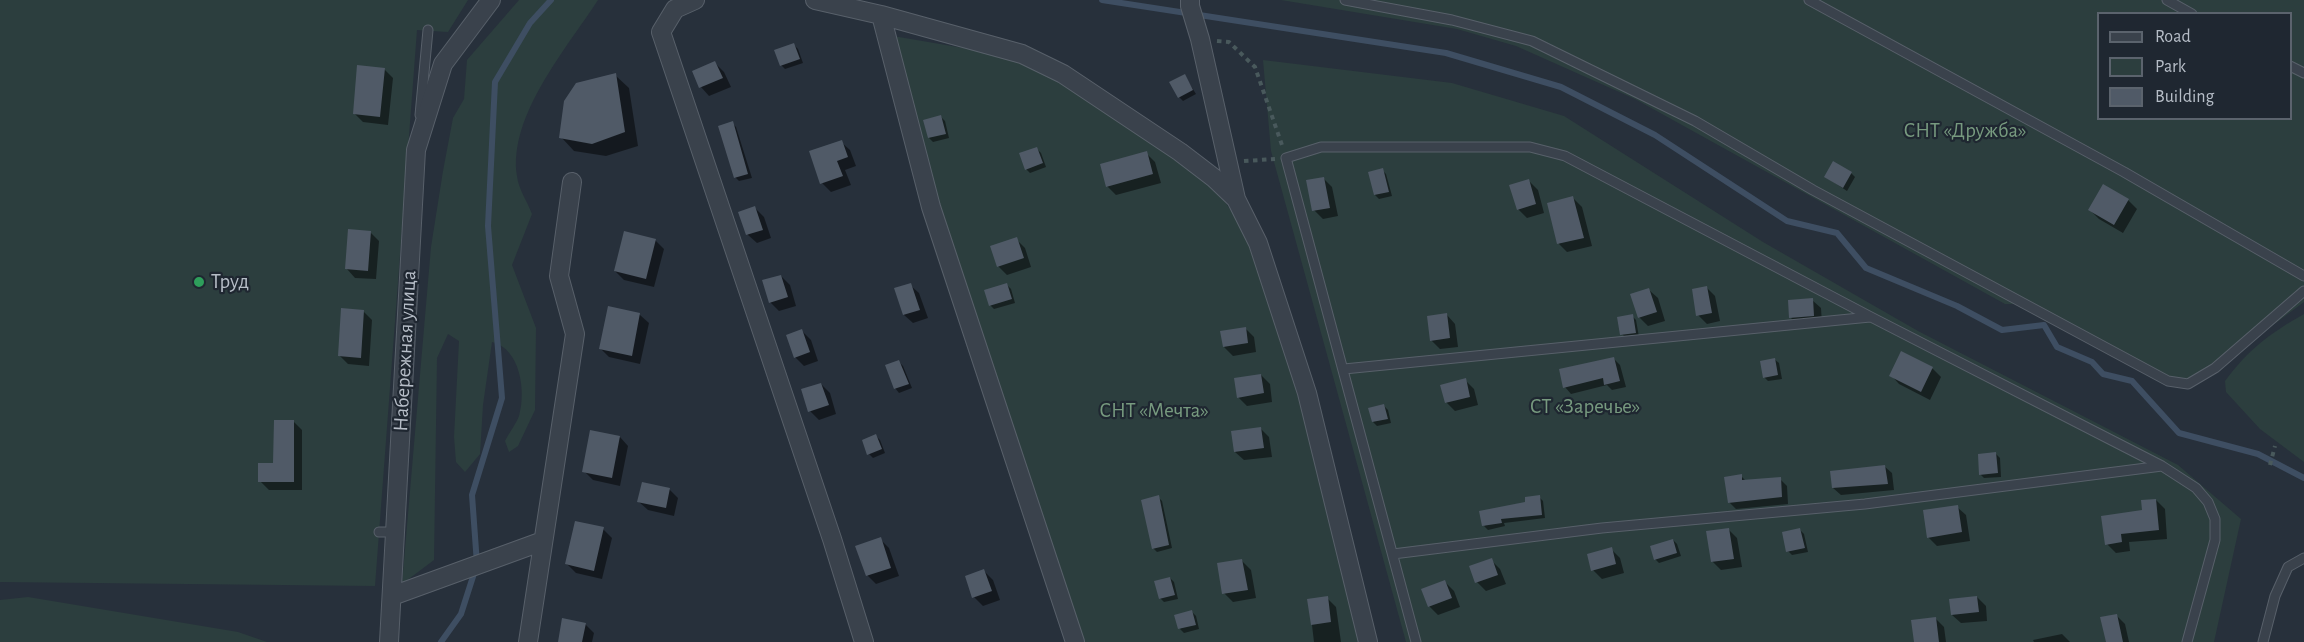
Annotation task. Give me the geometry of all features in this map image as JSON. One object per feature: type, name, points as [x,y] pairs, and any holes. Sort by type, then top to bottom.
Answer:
[{"type":"street","name":"Набережная улица","points":[[389,642],[392,596],[387,532],[416,150],[444,64],[491,0]]},
{"type":"street","points":[[695,0],[675,9],[661,32],[825,516],[864,642]]},
{"type":"street","points":[[815,0],[881,15],[1022,54],[1063,74],[1180,152],[1214,178],[1236,199]]},
{"type":"street","points":[[1190,0],[1236,199],[1258,243],[1307,393],[1368,642]]},
{"type":"street","points":[[881,15],[930,207],[1075,642]]},
{"type":"street","points":[[528,642],[575,334],[559,276],[573,182]]},
{"type":"street","points":[[392,596],[543,541]]},
{"type":"lane","points":[[1345,0],[1452,20],[1532,41],[1695,121],[1813,190],[2168,381],[2187,384],[2215,368],[2304,291]]},
{"type":"lane","points":[[1809,0],[2124,172],[2304,276]]},
{"type":"lane","points":[[2167,0],[2188,12]]},
{"type":"lane","points":[[416,150],[428,30]]},
{"type":"lane","points":[[1416,642],[1286,158],[1321,147],[1530,147],[1565,156],[1870,317],[2162,466],[2196,488],[2208,502],[2215,519],[2216,540],[2187,642]]},
{"type":"lane","points":[[1344,369],[1870,317]]},
{"type":"lane","points":[[1393,554],[1602,528],[1865,504],[2162,466]]},
{"type":"lane","points":[[2263,642],[2275,596],[2288,567],[2304,558]]},
{"type":"path","points":[[1200,39],[1229,42],[1255,67],[1286,158],[1228,162]]},
{"type":"path","points":[[2271,465],[2275,447]]},
{"type":"green space","name":"Труд","points":[[0,0],[468,0],[448,32],[417,30],[375,586],[0,582]]},
{"type":"green space","points":[[519,0],[598,0],[542,84],[530,107],[517,153],[518,181],[532,214],[512,265],[536,328],[535,410],[518,446],[509,452],[505,441],[519,416],[521,384],[515,362],[509,353],[502,346],[492,342],[483,405],[480,454],[465,472],[456,462],[454,437],[459,341],[448,334],[437,358],[434,560],[402,584],[431,247],[453,118],[464,99],[467,60]]},
{"type":"green space","name":"СНТ «Дружба»","points":[[1281,0],[2304,0],[2304,302],[2215,368],[2188,384],[2168,381],[2027,304],[2005,304],[1635,99],[1516,46],[1457,29]]},
{"type":"green space","name":"СНТ «Мечта»","points":[[893,36],[1016,57],[1091,101],[1180,160],[1218,191],[1243,229],[1297,384],[1366,642],[1082,642],[941,241]]},
{"type":"green space","name":"СТ «Заречье»","points":[[1263,60],[1452,83],[1564,116],[1763,242],[1918,331],[2178,465],[2241,519],[2214,642],[1406,642],[1271,151]]},
{"type":"green space","points":[[2304,314],[2304,462],[2260,429],[2226,392],[2225,381],[2260,343]]},
{"type":"green space","points":[[28,597],[238,632],[267,642],[0,642],[0,600]]},
{"type":"building","points":[[794,43],[800,59],[780,66],[774,50]]},
{"type":"building","points":[[715,61],[723,78],[699,88],[692,71]]},
{"type":"building","points":[[357,65],[385,68],[380,117],[353,114]]},
{"type":"building","points":[[616,73],[625,132],[592,144],[559,138],[564,101],[576,83]]},
{"type":"building","points":[[1185,74],[1193,90],[1178,98],[1169,82]]},
{"type":"building","points":[[941,115],[946,134],[928,138],[923,120]]},
{"type":"building","points":[[733,121],[748,174],[734,178],[718,126]]},
{"type":"building","points":[[842,140],[848,157],[837,161],[843,176],[820,184],[809,151]]},
{"type":"building","points":[[1037,147],[1043,163],[1025,170],[1019,153]]},
{"type":"building","points":[[1147,151],[1153,174],[1106,187],[1100,164]]},
{"type":"building","points":[[1833,161],[1852,172],[1843,188],[1824,177]]},
{"type":"building","points":[[1383,168],[1389,192],[1374,195],[1368,172]]},
{"type":"building","points":[[1324,177],[1330,208],[1312,211],[1306,180]]},
{"type":"building","points":[[1529,179],[1536,204],[1517,210],[1509,185]]},
{"type":"building","points":[[2103,184],[2129,199],[2114,225],[2088,210]]},
{"type":"building","points":[[1573,196],[1584,238],[1557,244],[1547,203]]},
{"type":"building","points":[[755,206],[763,230],[746,235],[738,212]]},
{"type":"building","points":[[348,229],[371,231],[368,271],[345,269]]},
{"type":"building","points":[[624,231],[656,239],[646,279],[614,271]]},
{"type":"building","points":[[1017,237],[1024,258],[997,267],[990,246]]},
{"type":"building","points":[[781,275],[788,297],[769,303],[762,280]]},
{"type":"building","points":[[911,283],[920,310],[903,315],[894,288]]},
{"type":"building","points":[[1007,283],[1012,299],[989,306],[984,290]]},
{"type":"building","points":[[1707,286],[1712,313],[1696,316],[1692,289]]},
{"type":"building","points":[[1649,288],[1657,312],[1638,318],[1630,294]]},
{"type":"building","points":[[1813,298],[1814,316],[1789,318],[1788,300]]},
{"type":"building","points":[[608,306],[640,313],[632,356],[599,349]]},
{"type":"building","points":[[341,308],[364,310],[361,358],[338,356]]},
{"type":"building","points":[[1447,313],[1450,338],[1430,341],[1427,316]]},
{"type":"building","points":[[1633,314],[1636,333],[1620,335],[1617,317]]},
{"type":"building","points":[[1246,327],[1248,343],[1223,347],[1220,331]]},
{"type":"building","points":[[802,329],[810,352],[794,358],[786,335]]},
{"type":"building","points":[[1901,351],[1933,367],[1921,392],[1889,376]]},
{"type":"building","points":[[1614,357],[1620,381],[1604,385],[1603,378],[1563,388],[1559,369]]},
{"type":"building","points":[[1775,358],[1778,375],[1763,378],[1760,361]]},
{"type":"building","points":[[899,360],[909,384],[894,389],[885,365]]},
{"type":"building","points":[[1261,374],[1264,393],[1237,398],[1234,378]]},
{"type":"building","points":[[1466,378],[1470,397],[1445,403],[1440,385]]},
{"type":"building","points":[[821,383],[829,405],[808,412],[801,389]]},
{"type":"building","points":[[1384,404],[1388,419],[1372,422],[1368,408]]},
{"type":"building","points":[[274,420],[294,420],[294,482],[258,482],[258,463],[273,463]]},
{"type":"building","points":[[1261,427],[1264,448],[1234,452],[1231,431]]},
{"type":"building","points":[[590,430],[620,436],[612,478],[582,472]]},
{"type":"building","points":[[876,434],[882,449],[867,455],[862,440]]},
{"type":"building","points":[[1996,452],[1998,473],[1979,475],[1978,454]]},
{"type":"building","points":[[1885,465],[1888,484],[1832,488],[1830,471]]},
{"type":"building","points":[[1742,474],[1742,480],[1781,477],[1782,497],[1728,503],[1724,477]]},
{"type":"building","points":[[642,482],[670,488],[666,508],[637,502]]},
{"type":"building","points":[[1159,495],[1169,545],[1152,549],[1141,500]]},
{"type":"building","points":[[1540,495],[1542,515],[1501,519],[1502,523],[1482,526],[1479,511],[1525,502],[1525,497]]},
{"type":"building","points":[[2156,499],[2159,530],[2121,534],[2122,542],[2105,545],[2101,516],[2142,510],[2141,500]]},
{"type":"building","points":[[1958,505],[1962,532],[1927,538],[1923,510]]},
{"type":"building","points":[[575,521],[604,527],[594,571],[565,564]]},
{"type":"building","points":[[1729,528],[1734,559],[1711,562],[1706,531]]},
{"type":"building","points":[[1800,528],[1805,548],[1786,552],[1782,532]]},
{"type":"building","points":[[881,537],[891,568],[866,576],[855,546]]},
{"type":"building","points":[[1673,539],[1677,553],[1654,560],[1650,546]]},
{"type":"building","points":[[1612,547],[1616,564],[1591,571],[1587,554]]},
{"type":"building","points":[[1492,558],[1498,575],[1475,583],[1469,566]]},
{"type":"building","points":[[1242,559],[1248,590],[1222,594],[1217,563]]},
{"type":"building","points":[[984,569],[992,591],[972,598],[965,576]]},
{"type":"building","points":[[1170,577],[1175,595],[1159,599],[1154,581]]},
{"type":"building","points":[[1445,580],[1452,598],[1428,607],[1421,589]]},
{"type":"building","points":[[1328,596],[1331,622],[1311,625],[1307,599]]},
{"type":"building","points":[[1977,596],[1979,612],[1951,615],[1949,599]]},
{"type":"building","points":[[1192,610],[1196,625],[1178,629],[1174,615]]},
{"type":"building","points":[[2117,614],[2123,642],[2106,642],[2100,617]]},
{"type":"building","points":[[1936,617],[1939,642],[1914,642],[1911,620]]},
{"type":"building","points":[[562,618],[586,623],[582,642],[558,642]]},
{"type":"waterway","points":[[441,642],[461,614],[477,564],[472,495],[502,398],[488,226],[495,82],[530,23],[551,0]]},
{"type":"waterway","points":[[1102,0],[1446,53],[1561,87],[1655,135],[1787,221],[1837,233],[1866,268],[1957,306],[2002,330],[2044,325],[2057,347],[2092,362],[2103,374],[2132,381],[2179,433],[2258,454],[2304,478]]},
{"type":"place","name":"Труд","points":[[199,282]]}]
